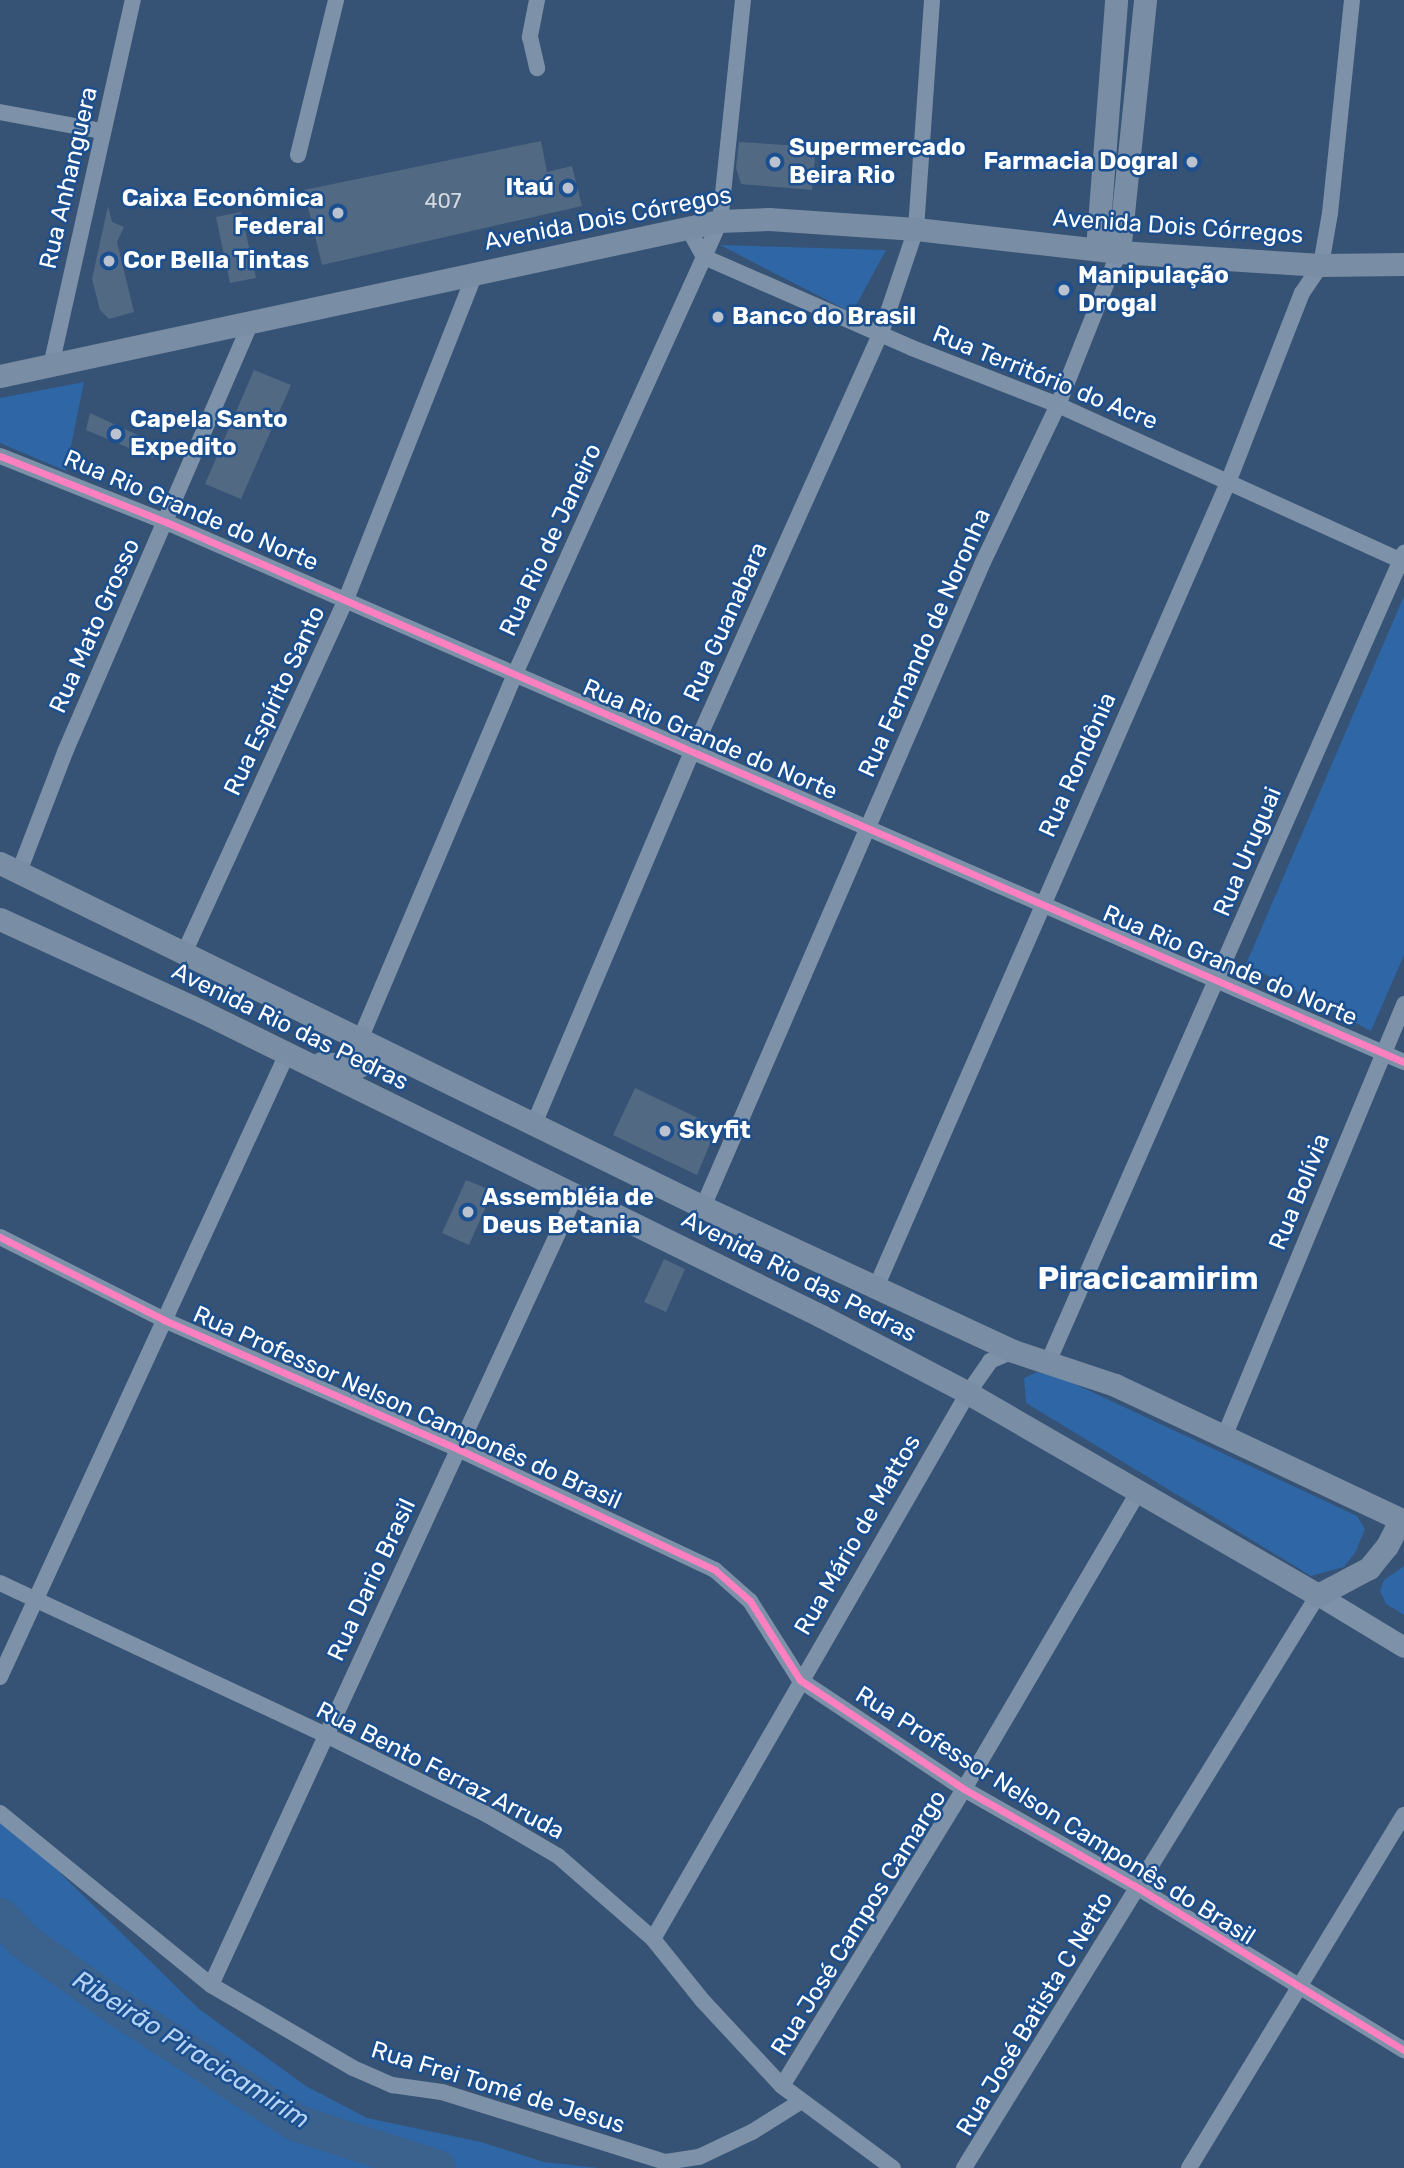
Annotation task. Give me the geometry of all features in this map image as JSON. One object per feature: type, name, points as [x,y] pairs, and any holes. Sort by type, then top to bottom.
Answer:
[{"type":"main road","points":[[1108,251],[1116,0]]},
{"type":"main road","points":[[1108,251],[1145,0]]},
{"type":"main road","name":"Avenida Dois Córregos","points":[[0,376],[251,323],[476,271],[720,221],[769,219],[916,229],[1108,251],[1321,265],[1404,264]]},
{"type":"main road","name":"Avenida Rio das Pedras","points":[[10,868],[361,1037],[411,1066],[703,1207],[877,1285],[1013,1352],[1049,1360],[1115,1385],[1403,1517]]},
{"type":"main road","name":"Avenida Rio das Pedras","points":[[0,919],[576,1194],[968,1393],[1318,1595]]},
{"type":"main road","points":[[287,1054],[351,1068],[359,1066],[365,1054],[361,1037]]},
{"type":"main road","points":[[1318,1595],[1345,1585],[1369,1568],[1387,1546],[1403,1517]]},
{"type":"street","name":"Rua Anhanguera","points":[[51,366],[133,0]]},
{"type":"street","points":[[298,155],[336,0]]},
{"type":"street","points":[[537,0],[530,37],[537,68]]},
{"type":"street","points":[[704,257],[720,221],[743,0]]},
{"type":"street","name":"Rua Guanabara","points":[[534,1124],[691,755],[881,333],[916,229],[932,0]]},
{"type":"street","points":[[1321,265],[1331,213],[1352,0]]},
{"type":"street","points":[[0,112],[102,131]]},
{"type":"street","points":[[688,228],[704,257]]},
{"type":"street","name":"Rua Fernando de Noronha","points":[[703,1207],[983,562],[1058,405],[1108,251]]},
{"type":"street","name":"Rua Território do Acre","points":[[704,257],[1058,405],[1403,558]]},
{"type":"street","name":"Rua Rio de Janeiro","points":[[361,1037],[514,676],[704,257]]},
{"type":"street","name":"Rua Rondônia","points":[[877,1285],[1229,480],[1302,293],[1321,265]]},
{"type":"street","name":"Rua Espírito Santo","points":[[185,951],[345,602],[476,271]]},
{"type":"street","name":"Rua Mato Grosso","points":[[10,868],[65,752],[251,323]]},
{"type":"street","name":"Rua Rio Grande do Norte","points":[[0,456],[166,522],[691,755],[869,828],[1404,1062]]},
{"type":"street","name":"Rua Uruguai","points":[[1049,1360],[1403,558]]},
{"type":"street","name":"Rua Bolívia","points":[[1224,1437],[1404,1004]]},
{"type":"street","points":[[0,1677],[287,1054]]},
{"type":"street","name":"Rua Dario Brasil","points":[[211,1985],[576,1194]]},
{"type":"street","name":"Rua Professor Nelson Camponês do Brasil","points":[[0,1237],[164,1320],[458,1449],[715,1570],[750,1601],[800,1680],[964,1789],[1135,1886],[1298,1989],[1404,2050]]},
{"type":"street","name":"Rua Mário de Mattos","points":[[653,1939],[968,1393],[990,1361],[1013,1352]]},
{"type":"street","name":"Rua José Campos Camargo","points":[[782,2086],[964,1789],[1139,1491]]},
{"type":"street","name":"Rua Bento Ferraz Arruda","points":[[0,1583],[326,1735],[547,1849],[653,1939],[702,2000],[782,2086],[800,2102],[893,2168]]},
{"type":"street","name":"Avenida Rio das Pedras","points":[[1318,1595],[1404,1647]]},
{"type":"street","name":"Rua José Batista C Netto","points":[[964,2168],[1135,1886],[1318,1595]]},
{"type":"street","name":"Rua Frei Tomé de Jesus","points":[[0,1813],[211,1985],[353,2068],[392,2085],[442,2092],[666,2162],[699,2157],[751,2132],[800,2102]]},
{"type":"street","points":[[1189,2168],[1404,1815]]},
{"type":"shaded area","points":[[720,245],[886,250],[852,313]]},
{"type":"shaded area","points":[[84,382],[66,471],[0,443],[0,398]]},
{"type":"shaded area","points":[[1404,596],[1404,955],[1371,1031],[1246,964]]},
{"type":"shaded area","points":[[1037,1372],[1060,1377],[1357,1516],[1365,1529],[1355,1553],[1344,1567],[1311,1576],[1026,1403],[1024,1378]]},
{"type":"shaded area","points":[[1404,1566],[1404,1615],[1386,1604],[1380,1591],[1384,1580]]},
{"type":"shaded area","points":[[0,1814],[199,2009],[306,2086],[367,2118],[481,2142],[544,2162],[599,2168],[0,2168]]},
{"type":"building","points":[[541,141],[547,172],[572,166],[582,206],[322,265],[304,190]]},
{"type":"building","name":"Supermercado Beira Rio","points":[[739,142],[816,147],[812,190],[741,184],[736,168]]},
{"type":"building","name":"Cor Bella Tintas","points":[[108,206],[112,222],[124,227],[117,242],[134,312],[109,319],[100,310],[92,279]]},
{"type":"building","points":[[241,212],[256,278],[230,283],[216,217]]},
{"type":"building","points":[[254,370],[291,385],[241,499],[205,484]]},
{"type":"building","name":"Capela Santo Expedito","points":[[90,413],[159,445],[153,458],[86,430]]},
{"type":"building","name":"Skyfit","points":[[635,1088],[717,1127],[697,1175],[613,1135]]},
{"type":"building","name":"Assembléia de Deus Betania","points":[[466,1180],[493,1191],[469,1245],[442,1233]]},
{"type":"building","points":[[664,1259],[685,1269],[666,1312],[644,1302]]},
{"type":"waterway","name":"Ribeirão Piracicamirim","points":[[0,1916],[24,1941],[117,2007],[297,2123],[437,2168]]},
{"type":"cycle path","points":[[0,456],[166,522],[1404,1062]]},
{"type":"cycle path","points":[[0,1237],[164,1320],[458,1449],[715,1570],[750,1601],[800,1680],[964,1789],[1135,1886],[1404,2050]]},
{"type":"place","name":"Supermercado Beira Rio","points":[[775,162]]},
{"type":"place","name":"Farmacia Dogral","points":[[1192,162]]},
{"type":"place","name":"Itaú","points":[[568,188]]},
{"type":"place","name":"Caixa Econômica Federal","points":[[338,213]]},
{"type":"place","name":"Cor Bella Tintas","points":[[109,261]]},
{"type":"place","name":"Manipulação Drogal","points":[[1064,290]]},
{"type":"place","name":"Banco do Brasil","points":[[718,317]]},
{"type":"place","name":"Capela Santo Expedito","points":[[116,434]]},
{"type":"place","name":"Skyfit","points":[[665,1131]]},
{"type":"place","name":"Assembléia de Deus Betania","points":[[468,1212]]},
{"type":"district","name":"Piracicamirim","points":[[1148,1278]]}]
